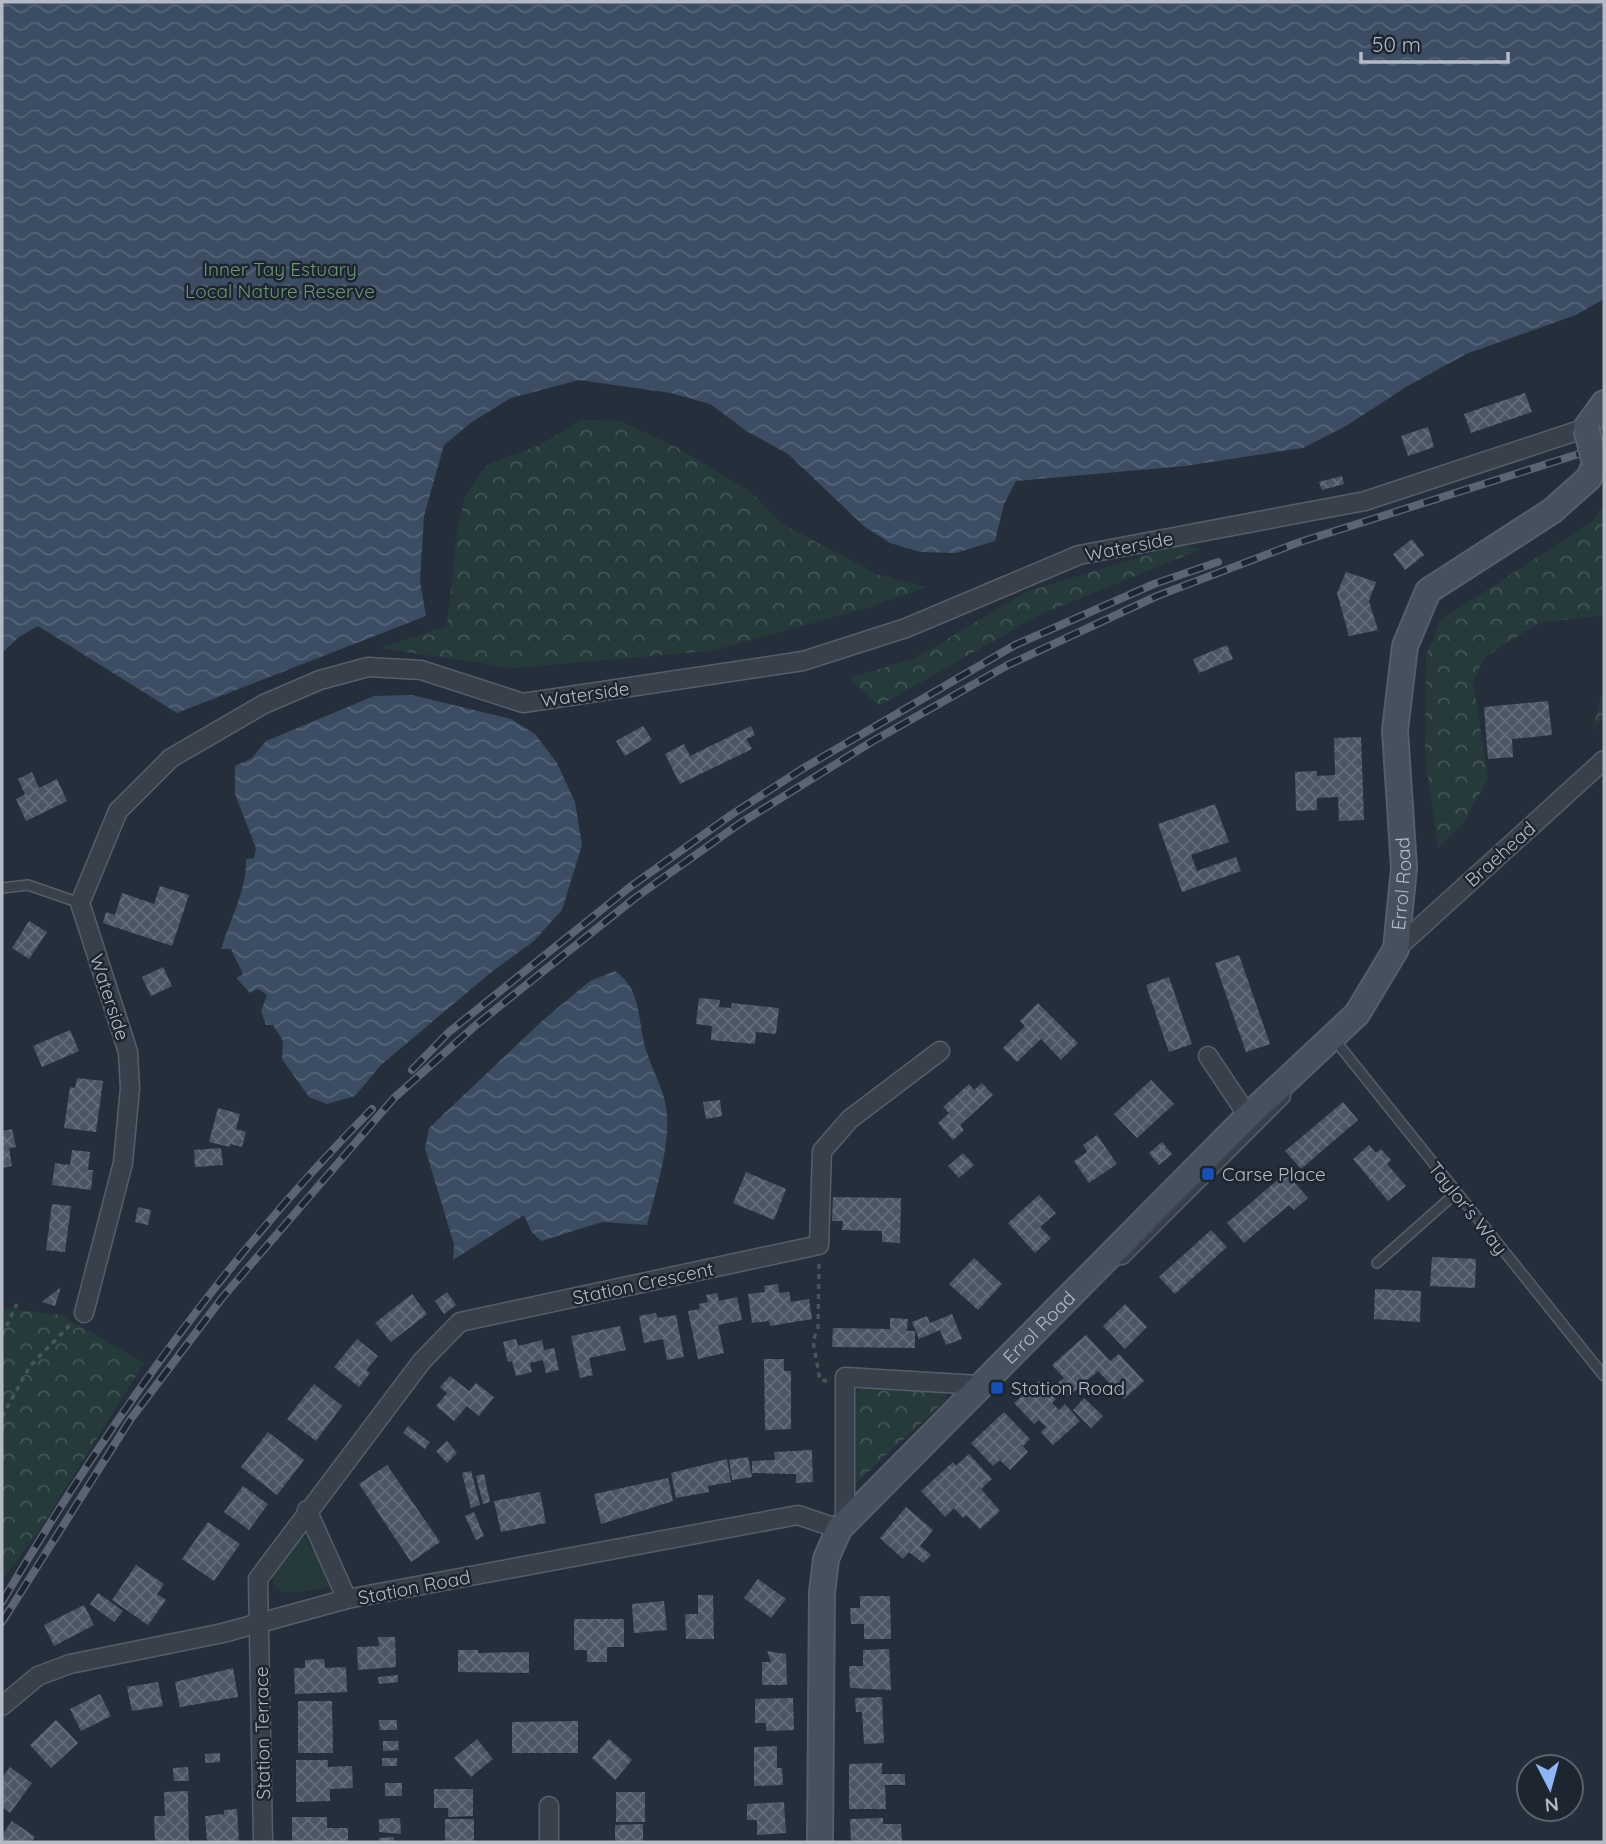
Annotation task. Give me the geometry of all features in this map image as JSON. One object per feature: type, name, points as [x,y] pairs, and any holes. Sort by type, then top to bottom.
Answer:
[{"type":"street","points":[[1586,428],[1604,403]]},
{"type":"street","name":"Errol Road","points":[[821,1842],[822,1592],[826,1559],[842,1527],[1111,1252],[1248,1116],[1357,1014],[1395,949],[1404,868],[1395,730],[1405,646],[1428,591],[1552,511],[1589,478],[1595,463],[1586,428]]},
{"type":"street","name":"Waterside","points":[[84,1313],[123,1163],[130,1088],[128,1052],[80,903],[118,811],[171,758],[264,704],[320,680],[368,667],[421,670],[523,703],[803,661],[906,628],[1079,555],[1365,501],[1586,428]]},
{"type":"street","name":"Braehead","points":[[1395,949],[1604,760]]},
{"type":"street","points":[[819,1245],[822,1151],[850,1119],[940,1051]]},
{"type":"street","points":[[1208,1056],[1248,1116]]},
{"type":"street","name":"Station Crescent","points":[[260,1623],[258,1579],[307,1510],[422,1361],[460,1322],[819,1245]]},
{"type":"street","points":[[844,1384],[845,1377],[979,1385]]},
{"type":"street","name":"Errol Road","points":[[842,1527],[844,1384]]},
{"type":"street","points":[[307,1510],[347,1600]]},
{"type":"street","name":"Station Road","points":[[2,1706],[38,1676],[70,1664],[260,1623],[347,1600],[798,1515],[842,1527]]},
{"type":"street","name":"Station Terrace","points":[[260,1623],[263,1842]]},
{"type":"street","points":[[549,1806],[549,1842]]},
{"type":"lane","points":[[2,888],[28,884],[80,903]]},
{"type":"lane","name":"Taylor's Way","points":[[1333,1038],[1604,1376]]},
{"type":"lane","points":[[1111,1252],[1118,1260],[1124,1259],[1285,1098],[1282,1084]]},
{"type":"lane","points":[[1377,1263],[1456,1193]]},
{"type":"path","points":[[819,1245],[819,1317],[813,1341],[817,1367],[820,1380],[844,1384]]},
{"type":"path","points":[[2,1335],[17,1304]]},
{"type":"path","points":[[2,1417],[36,1359],[84,1313]]},
{"type":"green space","points":[[581,420],[620,421],[678,448],[751,492],[780,523],[879,575],[926,587],[870,607],[711,651],[513,668],[380,648],[447,626],[457,531],[465,496],[488,464],[538,446]]},
{"type":"green space","points":[[1604,504],[1604,615],[1538,623],[1485,657],[1473,681],[1488,779],[1463,823],[1438,848],[1425,755],[1426,655],[1441,620],[1593,521]]},
{"type":"green space","points":[[1185,543],[1199,550],[1039,615],[879,706],[849,678],[916,658],[1026,592]]},
{"type":"green space","points":[[1604,684],[1604,718],[1593,729]]},
{"type":"green space","points":[[2,1308],[61,1315],[144,1363],[40,1529],[2,1580]]},
{"type":"green space","points":[[861,1385],[941,1387],[947,1399],[854,1485],[851,1479],[854,1395]]},
{"type":"green space","points":[[302,1537],[306,1539],[334,1584],[290,1593],[279,1590],[274,1584],[277,1566]]},
{"type":"water","name":"Inner Tay Estuary Local Nature Reserve","points":[[2,2],[1604,2],[1604,299],[1576,315],[1466,354],[1406,387],[1346,426],[1303,448],[1185,466],[1016,481],[1004,504],[995,541],[956,553],[920,552],[890,543],[865,527],[788,454],[748,432],[710,404],[671,393],[579,380],[511,398],[472,422],[444,445],[424,516],[420,581],[426,616],[177,713],[38,626],[19,637],[2,653]]},
{"type":"water","points":[[412,695],[511,719],[535,734],[557,763],[575,802],[582,845],[562,910],[534,941],[489,974],[381,1065],[355,1096],[327,1104],[309,1097],[282,1059],[283,1041],[273,1025],[266,1025],[261,1011],[267,995],[258,989],[250,993],[236,978],[243,974],[231,949],[221,949],[241,893],[246,859],[254,858],[256,848],[235,794],[235,766],[252,758],[266,741],[374,696]]},
{"type":"water","points":[[615,971],[634,994],[644,1043],[667,1114],[664,1155],[647,1225],[602,1222],[541,1241],[531,1231],[524,1215],[453,1260],[454,1245],[425,1148],[429,1128],[542,1021],[590,981]]},
{"type":"building","points":[[1525,393],[1532,412],[1471,433],[1464,414]]},
{"type":"building","points":[[1428,427],[1434,447],[1408,456],[1401,436]]},
{"type":"building","points":[[1342,476],[1344,484],[1322,490],[1319,482]]},
{"type":"building","points":[[1412,539],[1424,555],[1405,570],[1393,554]]},
{"type":"building","points":[[1346,572],[1376,582],[1369,601],[1378,630],[1349,636],[1337,593]]},
{"type":"building","points":[[1227,645],[1233,659],[1199,673],[1193,659]]},
{"type":"building","points":[[1548,701],[1552,735],[1512,739],[1513,757],[1488,759],[1484,707]]},
{"type":"building","points":[[643,726],[652,740],[625,756],[616,741]]},
{"type":"building","points":[[751,726],[755,735],[746,739],[752,749],[680,784],[665,754],[684,744],[690,756]]},
{"type":"building","points":[[1361,737],[1364,820],[1339,821],[1338,797],[1317,798],[1317,810],[1296,811],[1295,772],[1317,771],[1317,776],[1335,775],[1334,738]]},
{"type":"building","points":[[32,772],[39,788],[57,779],[67,801],[26,821],[16,799],[25,794],[18,779]]},
{"type":"building","points":[[1215,804],[1229,842],[1191,855],[1197,871],[1236,857],[1241,871],[1182,892],[1158,824]]},
{"type":"building","points":[[160,886],[189,895],[172,946],[103,923],[106,912],[115,915],[122,893],[154,904]]},
{"type":"building","points":[[29,921],[47,932],[29,959],[12,948]]},
{"type":"building","points":[[1239,955],[1270,1044],[1246,1052],[1215,963]]},
{"type":"building","points":[[163,967],[172,986],[151,996],[142,977]]},
{"type":"building","points":[[1169,977],[1192,1044],[1169,1052],[1146,985]]},
{"type":"building","points":[[699,998],[720,1000],[719,1007],[731,1008],[732,1003],[779,1008],[776,1034],[756,1032],[755,1044],[711,1040],[712,1026],[696,1024]]},
{"type":"building","points":[[1038,1003],[1078,1043],[1061,1060],[1041,1039],[1017,1062],[1003,1048],[1025,1026],[1020,1021]]},
{"type":"building","points":[[70,1030],[79,1051],[42,1067],[33,1046]]},
{"type":"building","points":[[77,1078],[103,1081],[96,1132],[64,1128],[70,1087],[75,1088]]},
{"type":"building","points":[[1151,1080],[1174,1104],[1137,1138],[1114,1114]]},
{"type":"building","points":[[982,1083],[993,1095],[960,1125],[964,1130],[953,1140],[938,1123],[949,1113],[943,1107],[969,1084],[974,1090]]},
{"type":"building","points":[[720,1100],[722,1116],[706,1119],[703,1102]]},
{"type":"building","points":[[1343,1102],[1358,1120],[1301,1169],[1285,1151]]},
{"type":"building","points":[[218,1108],[240,1114],[236,1129],[246,1132],[242,1147],[209,1142]]},
{"type":"building","points":[[12,1129],[16,1147],[9,1148],[12,1166],[2,1168],[2,1131]]},
{"type":"building","points":[[1097,1135],[1117,1164],[1089,1183],[1074,1161],[1087,1152],[1083,1145]]},
{"type":"building","points":[[1162,1142],[1172,1154],[1159,1165],[1149,1153]]},
{"type":"building","points":[[1369,1145],[1376,1153],[1381,1149],[1391,1160],[1387,1164],[1406,1186],[1388,1201],[1353,1159]]},
{"type":"building","points":[[221,1148],[223,1165],[195,1167],[194,1150]]},
{"type":"building","points":[[72,1150],[90,1152],[88,1170],[93,1170],[91,1190],[52,1185],[55,1163],[70,1165]]},
{"type":"building","points":[[963,1153],[974,1165],[959,1178],[948,1166]]},
{"type":"building","points":[[746,1172],[786,1189],[774,1220],[733,1203]]},
{"type":"building","points":[[1286,1173],[1308,1198],[1294,1210],[1289,1205],[1244,1243],[1227,1223]]},
{"type":"building","points":[[1039,1195],[1056,1213],[1040,1227],[1051,1238],[1035,1253],[1008,1223]]},
{"type":"building","points":[[833,1197],[901,1198],[900,1243],[882,1242],[882,1231],[842,1230],[843,1221],[832,1221]]},
{"type":"building","points":[[52,1204],[71,1206],[65,1252],[46,1250]]},
{"type":"building","points":[[138,1207],[151,1210],[148,1225],[135,1222]]},
{"type":"building","points":[[1211,1230],[1227,1247],[1175,1294],[1159,1277]]},
{"type":"building","points":[[1432,1257],[1476,1259],[1475,1288],[1430,1286]]},
{"type":"building","points":[[974,1258],[1002,1284],[978,1310],[949,1284]]},
{"type":"building","points":[[778,1284],[779,1293],[789,1292],[791,1302],[809,1299],[812,1319],[770,1326],[769,1321],[752,1323],[748,1294],[765,1292],[764,1286]]},
{"type":"building","points":[[61,1287],[55,1306],[42,1302]]},
{"type":"building","points":[[1375,1289],[1421,1291],[1420,1322],[1374,1319]]},
{"type":"building","points":[[447,1292],[456,1305],[444,1314],[435,1301]]},
{"type":"building","points":[[717,1293],[719,1301],[737,1297],[742,1320],[718,1325],[724,1353],[698,1359],[688,1311],[700,1309],[699,1304],[708,1302],[706,1295]]},
{"type":"building","points":[[412,1294],[427,1314],[391,1342],[375,1323]]},
{"type":"building","points":[[1125,1304],[1147,1327],[1125,1349],[1103,1326]]},
{"type":"building","points":[[656,1313],[657,1318],[676,1315],[684,1357],[667,1360],[663,1339],[644,1343],[639,1316]]},
{"type":"building","points":[[952,1314],[962,1339],[946,1345],[940,1330],[919,1339],[912,1322],[927,1316],[930,1323]]},
{"type":"building","points":[[890,1318],[908,1319],[907,1331],[915,1331],[915,1348],[832,1347],[833,1328],[890,1329]]},
{"type":"building","points":[[620,1326],[626,1350],[589,1358],[593,1375],[580,1378],[571,1336]]},
{"type":"building","points":[[1086,1335],[1110,1361],[1119,1354],[1144,1381],[1124,1399],[1098,1371],[1068,1397],[1056,1384],[1064,1378],[1052,1365]]},
{"type":"building","points":[[357,1339],[378,1356],[366,1370],[370,1373],[359,1387],[334,1367]]},
{"type":"building","points":[[516,1339],[518,1346],[542,1340],[544,1350],[554,1348],[559,1370],[546,1373],[543,1360],[530,1363],[532,1372],[516,1376],[512,1361],[508,1362],[503,1342]]},
{"type":"building","points":[[764,1359],[784,1359],[784,1371],[791,1371],[791,1429],[765,1430]]},
{"type":"building","points":[[450,1376],[469,1391],[476,1383],[494,1397],[479,1416],[467,1406],[454,1421],[436,1406],[447,1393],[440,1387]]},
{"type":"building","points":[[1039,1381],[1056,1399],[1052,1403],[1059,1410],[1065,1404],[1080,1421],[1053,1445],[1041,1432],[1046,1427],[1039,1420],[1034,1424],[1014,1403]]},
{"type":"building","points":[[314,1384],[342,1406],[316,1441],[287,1419]]},
{"type":"building","points":[[1084,1398],[1103,1416],[1091,1428],[1073,1410]]},
{"type":"building","points":[[1004,1412],[1030,1439],[1023,1446],[1028,1452],[1010,1470],[1000,1460],[993,1466],[971,1443]]},
{"type":"building","points":[[408,1426],[430,1442],[425,1449],[403,1433]]},
{"type":"building","points":[[268,1432],[304,1460],[277,1495],[241,1467]]},
{"type":"building","points":[[447,1441],[457,1453],[447,1463],[436,1451]]},
{"type":"building","points":[[812,1450],[813,1482],[796,1483],[796,1474],[752,1473],[752,1461],[775,1460],[774,1452]]},
{"type":"building","points":[[969,1454],[992,1479],[981,1489],[1000,1511],[980,1529],[966,1515],[963,1518],[954,1508],[945,1517],[921,1491],[953,1462],[956,1466]]},
{"type":"building","points":[[748,1457],[752,1477],[732,1480],[729,1460]]},
{"type":"building","points":[[727,1459],[731,1482],[708,1486],[709,1492],[676,1498],[671,1473]]},
{"type":"building","points":[[387,1465],[440,1542],[411,1562],[359,1484]]},
{"type":"building","points":[[471,1471],[480,1505],[471,1508],[462,1473]]},
{"type":"building","points":[[484,1474],[490,1502],[483,1504],[476,1476]]},
{"type":"building","points":[[668,1478],[673,1501],[601,1524],[594,1494]]},
{"type":"building","points":[[243,1486],[268,1504],[249,1530],[224,1512]]},
{"type":"building","points":[[540,1492],[546,1523],[501,1532],[494,1501]]},
{"type":"building","points":[[906,1507],[933,1530],[920,1546],[931,1555],[923,1563],[909,1552],[903,1559],[880,1538]]},
{"type":"building","points":[[474,1512],[484,1536],[476,1540],[465,1516]]},
{"type":"building","points":[[208,1522],[240,1544],[214,1581],[182,1559]]},
{"type":"building","points":[[136,1565],[164,1584],[157,1594],[166,1600],[148,1625],[112,1600]]},
{"type":"building","points":[[758,1579],[786,1599],[771,1618],[744,1598]]},
{"type":"building","points":[[98,1593],[123,1611],[114,1622],[90,1604]]},
{"type":"building","points":[[698,1595],[713,1595],[714,1639],[686,1639],[685,1614],[698,1614]]},
{"type":"building","points":[[860,1596],[890,1596],[891,1639],[864,1639],[864,1624],[851,1624],[850,1608],[860,1608]]},
{"type":"building","points":[[664,1601],[667,1630],[634,1633],[632,1604]]},
{"type":"building","points":[[84,1605],[94,1625],[54,1646],[44,1625]]},
{"type":"building","points":[[574,1619],[624,1619],[624,1647],[607,1647],[607,1662],[587,1662],[587,1650],[574,1650]]},
{"type":"building","points":[[378,1637],[395,1637],[396,1667],[358,1670],[357,1647],[379,1646]]},
{"type":"building","points":[[889,1649],[891,1690],[850,1688],[849,1666],[863,1666],[863,1650]]},
{"type":"building","points":[[458,1650],[478,1650],[478,1653],[529,1652],[529,1673],[458,1672]]},
{"type":"building","points":[[767,1651],[786,1654],[787,1685],[762,1685],[762,1662],[771,1662]]},
{"type":"building","points":[[324,1659],[325,1668],[346,1667],[347,1692],[295,1694],[294,1668],[305,1668],[305,1660]]},
{"type":"building","points":[[233,1668],[238,1697],[180,1707],[175,1682]]},
{"type":"building","points":[[398,1675],[398,1682],[379,1684],[378,1677]]},
{"type":"building","points":[[158,1682],[163,1706],[132,1711],[127,1687]]},
{"type":"building","points":[[100,1694],[111,1716],[81,1731],[70,1709]]},
{"type":"building","points":[[882,1697],[884,1743],[864,1744],[862,1712],[856,1712],[855,1698]]},
{"type":"building","points":[[793,1698],[794,1730],[766,1731],[766,1723],[755,1723],[755,1699]]},
{"type":"building","points":[[298,1701],[332,1701],[333,1753],[298,1753]]},
{"type":"building","points":[[56,1720],[78,1743],[51,1768],[30,1745]]},
{"type":"building","points":[[379,1720],[397,1720],[397,1730],[380,1730]]},
{"type":"building","points":[[578,1721],[578,1753],[512,1753],[512,1722]]},
{"type":"building","points":[[477,1739],[493,1759],[471,1777],[454,1758]]},
{"type":"building","points":[[609,1739],[632,1760],[615,1780],[592,1758]]},
{"type":"building","points":[[383,1741],[398,1741],[399,1750],[383,1751]]},
{"type":"building","points":[[777,1746],[777,1768],[782,1768],[783,1785],[754,1786],[754,1747]]},
{"type":"building","points":[[220,1753],[220,1762],[205,1763],[205,1754]]},
{"type":"building","points":[[382,1758],[397,1758],[397,1766],[382,1766]]},
{"type":"building","points":[[296,1760],[328,1760],[328,1767],[352,1766],[353,1788],[330,1789],[330,1801],[296,1802]]},
{"type":"building","points":[[882,1763],[882,1774],[905,1774],[905,1785],[885,1785],[886,1809],[849,1809],[849,1764]]},
{"type":"building","points":[[10,1767],[32,1783],[10,1813],[2,1807],[2,1778]]},
{"type":"building","points":[[188,1767],[189,1781],[174,1781],[173,1768]]},
{"type":"building","points":[[385,1783],[402,1783],[402,1796],[385,1796]]},
{"type":"building","points":[[434,1789],[473,1789],[473,1816],[448,1817],[448,1808],[434,1808]]},
{"type":"building","points":[[188,1791],[189,1842],[155,1842],[154,1816],[165,1816],[164,1792]]},
{"type":"building","points":[[616,1792],[645,1792],[645,1822],[616,1822]]},
{"type":"building","points":[[784,1802],[786,1833],[757,1835],[757,1820],[747,1820],[747,1804]]},
{"type":"building","points":[[237,1809],[239,1842],[207,1842],[205,1816],[224,1814],[224,1810]]},
{"type":"building","points":[[292,1817],[327,1817],[327,1828],[348,1828],[348,1842],[292,1842]]},
{"type":"building","points":[[400,1818],[401,1834],[379,1832],[379,1819]]},
{"type":"building","points":[[883,1818],[883,1824],[901,1824],[902,1842],[851,1842],[850,1819]]},
{"type":"building","points":[[445,1819],[474,1819],[474,1842],[445,1842]]},
{"type":"building","points":[[12,1821],[35,1837],[31,1842],[2,1842],[2,1835]]},
{"type":"building","points":[[643,1824],[643,1842],[615,1842],[615,1825]]},
{"type":"building","points":[[394,1837],[394,1842],[379,1842],[379,1838]]},
{"type":"railway","points":[[2,1622],[130,1420],[222,1298],[394,1098],[476,1025],[635,898],[739,824],[873,741],[1008,665],[1157,596],[1297,543],[1604,446]]},
{"type":"railway","points":[[412,1070],[449,1032],[630,887],[731,815],[802,769],[1015,645],[1154,584],[1218,562]]},
{"type":"railway","points":[[2,1602],[84,1471],[172,1344],[268,1223],[372,1109]]},
{"type":"place","name":"Carse Place","points":[[1208,1174]]},
{"type":"place","name":"Station Road","points":[[997,1388]]}]
